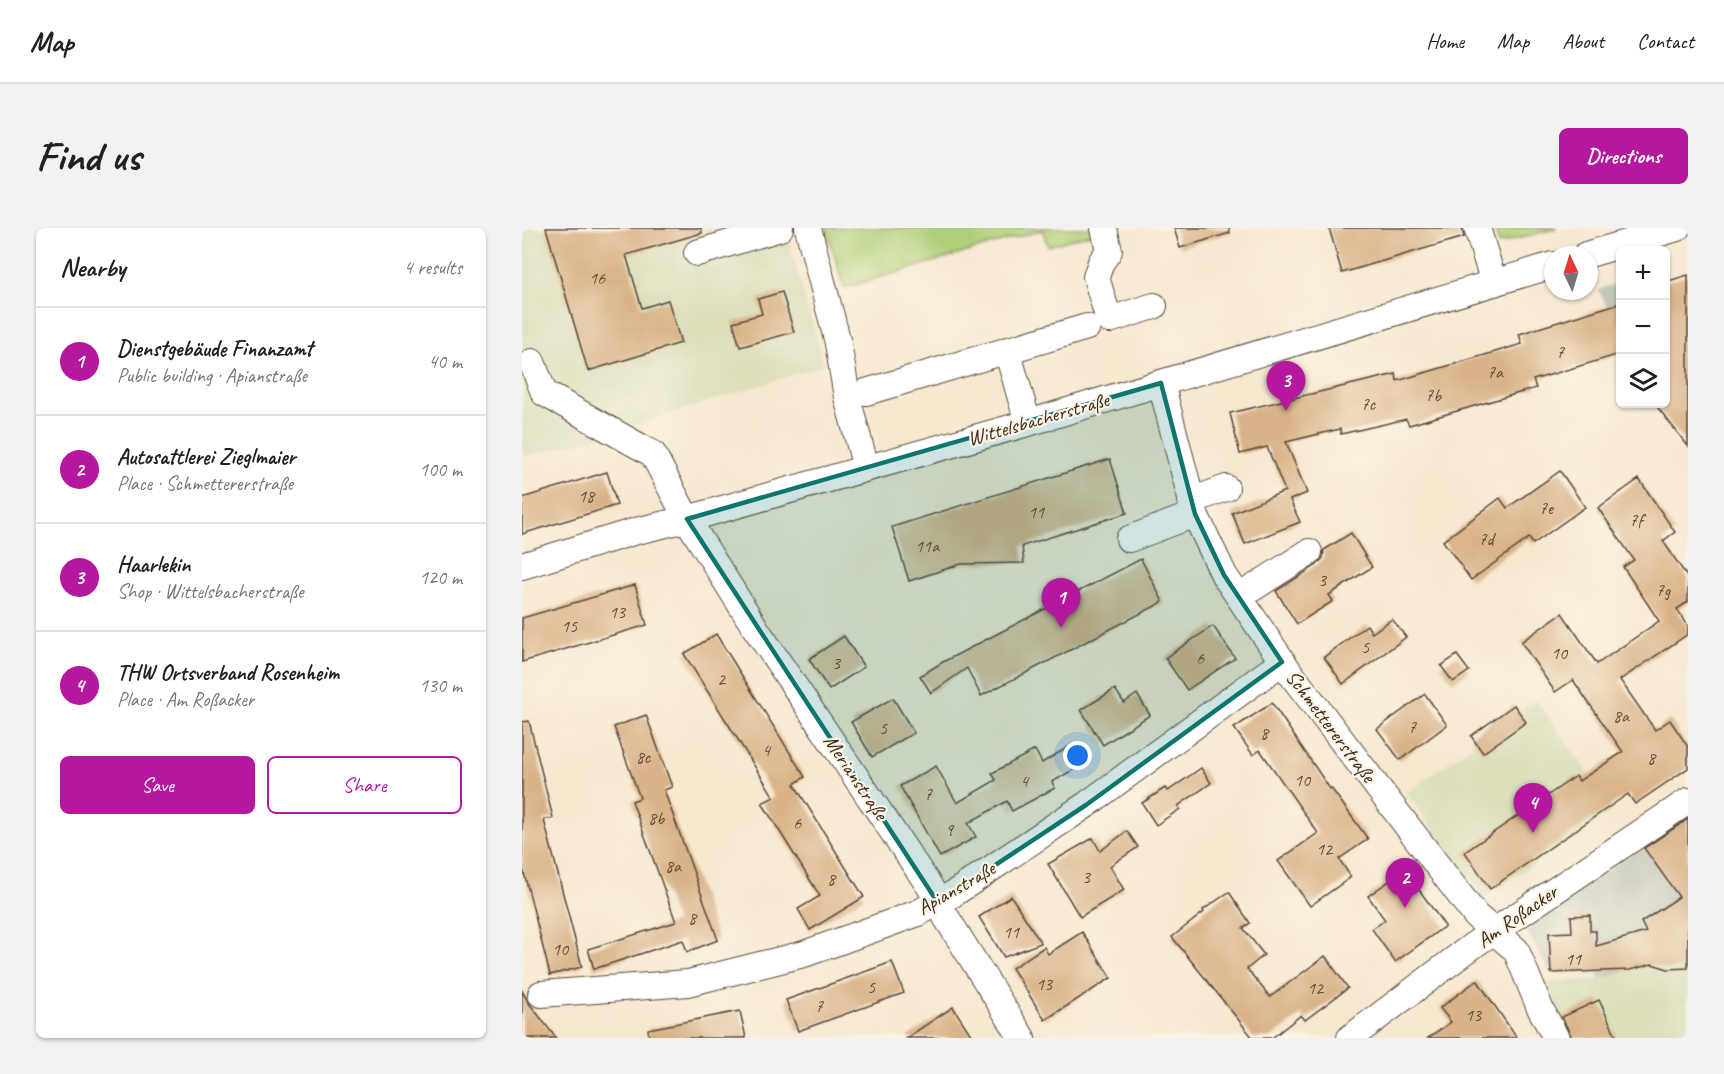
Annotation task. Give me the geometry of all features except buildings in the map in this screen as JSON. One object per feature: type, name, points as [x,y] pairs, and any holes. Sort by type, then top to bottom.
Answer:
[{"type":"street","points":[[697,253],[780,228]]},
{"type":"street","points":[[808,228],[866,468]]},
{"type":"street","points":[[1104,228],[1109,251],[1101,262],[1096,277],[1109,320],[1154,306]]},
{"type":"street","points":[[1477,228],[1494,283]]},
{"type":"street","points":[[1598,251],[1677,228]]},
{"type":"street","name":"Wittelsbacherstraße","points":[[522,566],[636,531],[687,519],[1028,423],[1544,268]]},
{"type":"street","points":[[866,392],[1087,327]]},
{"type":"street","points":[[1007,350],[1028,423]]},
{"type":"street","name":"Merianstraße","points":[[532,362],[544,393],[653,454],[687,519],[756,629],[930,887],[1022,1038]]},
{"type":"street","name":"Schmettererstraße","points":[[1161,383],[1193,507],[1200,552],[1224,575],[1282,662],[1476,916],[1516,950],[1540,1008],[1557,1038]]},
{"type":"street","points":[[1130,539],[1226,488]]},
{"type":"street","points":[[1239,597],[1309,552]]},
{"type":"street","name":"Apianstraße","points":[[541,994],[688,983],[804,954],[918,913],[938,903],[1086,805],[1282,662]]},
{"type":"street","name":"Am Roßacker","points":[[1350,1038],[1494,931],[1688,801]]},
{"type":"highlighted area","points":[[1161,383],[1195,514],[1224,575],[1282,662],[1086,805],[938,903],[687,519]]},
{"type":"shaded area","points":[[522,228],[785,228],[824,365],[585,441],[522,457]]},
{"type":"shaded area","points":[[1616,283],[1616,334],[1605,302],[1598,290]]},
{"type":"shaded area","points":[[1536,700],[1614,809],[1483,899],[1406,793]]},
{"type":"shaded area","points":[[1688,817],[1688,952],[1599,979],[1597,971],[1551,973],[1525,929],[1642,846]]},
{"type":"shaded area","points":[[1688,952],[1688,1038],[1571,1038],[1542,982],[1599,979]]},
{"type":"green space","points":[[826,228],[1093,228],[1094,233],[1048,246],[1042,230],[844,288]]},
{"type":"green space","points":[[1494,228],[1557,228],[1499,244]]},
{"type":"place","name":"Haarlekin","points":[[1286,411]]},
{"type":"place","name":"Dienstgebäude Finanzamt","points":[[1061,628]]},
{"type":"place","name":"THW Ortsverband Rosenheim","points":[[1533,833]]},
{"type":"place","name":"Autosattlerei Zieglmaier","points":[[1405,908]]}]
